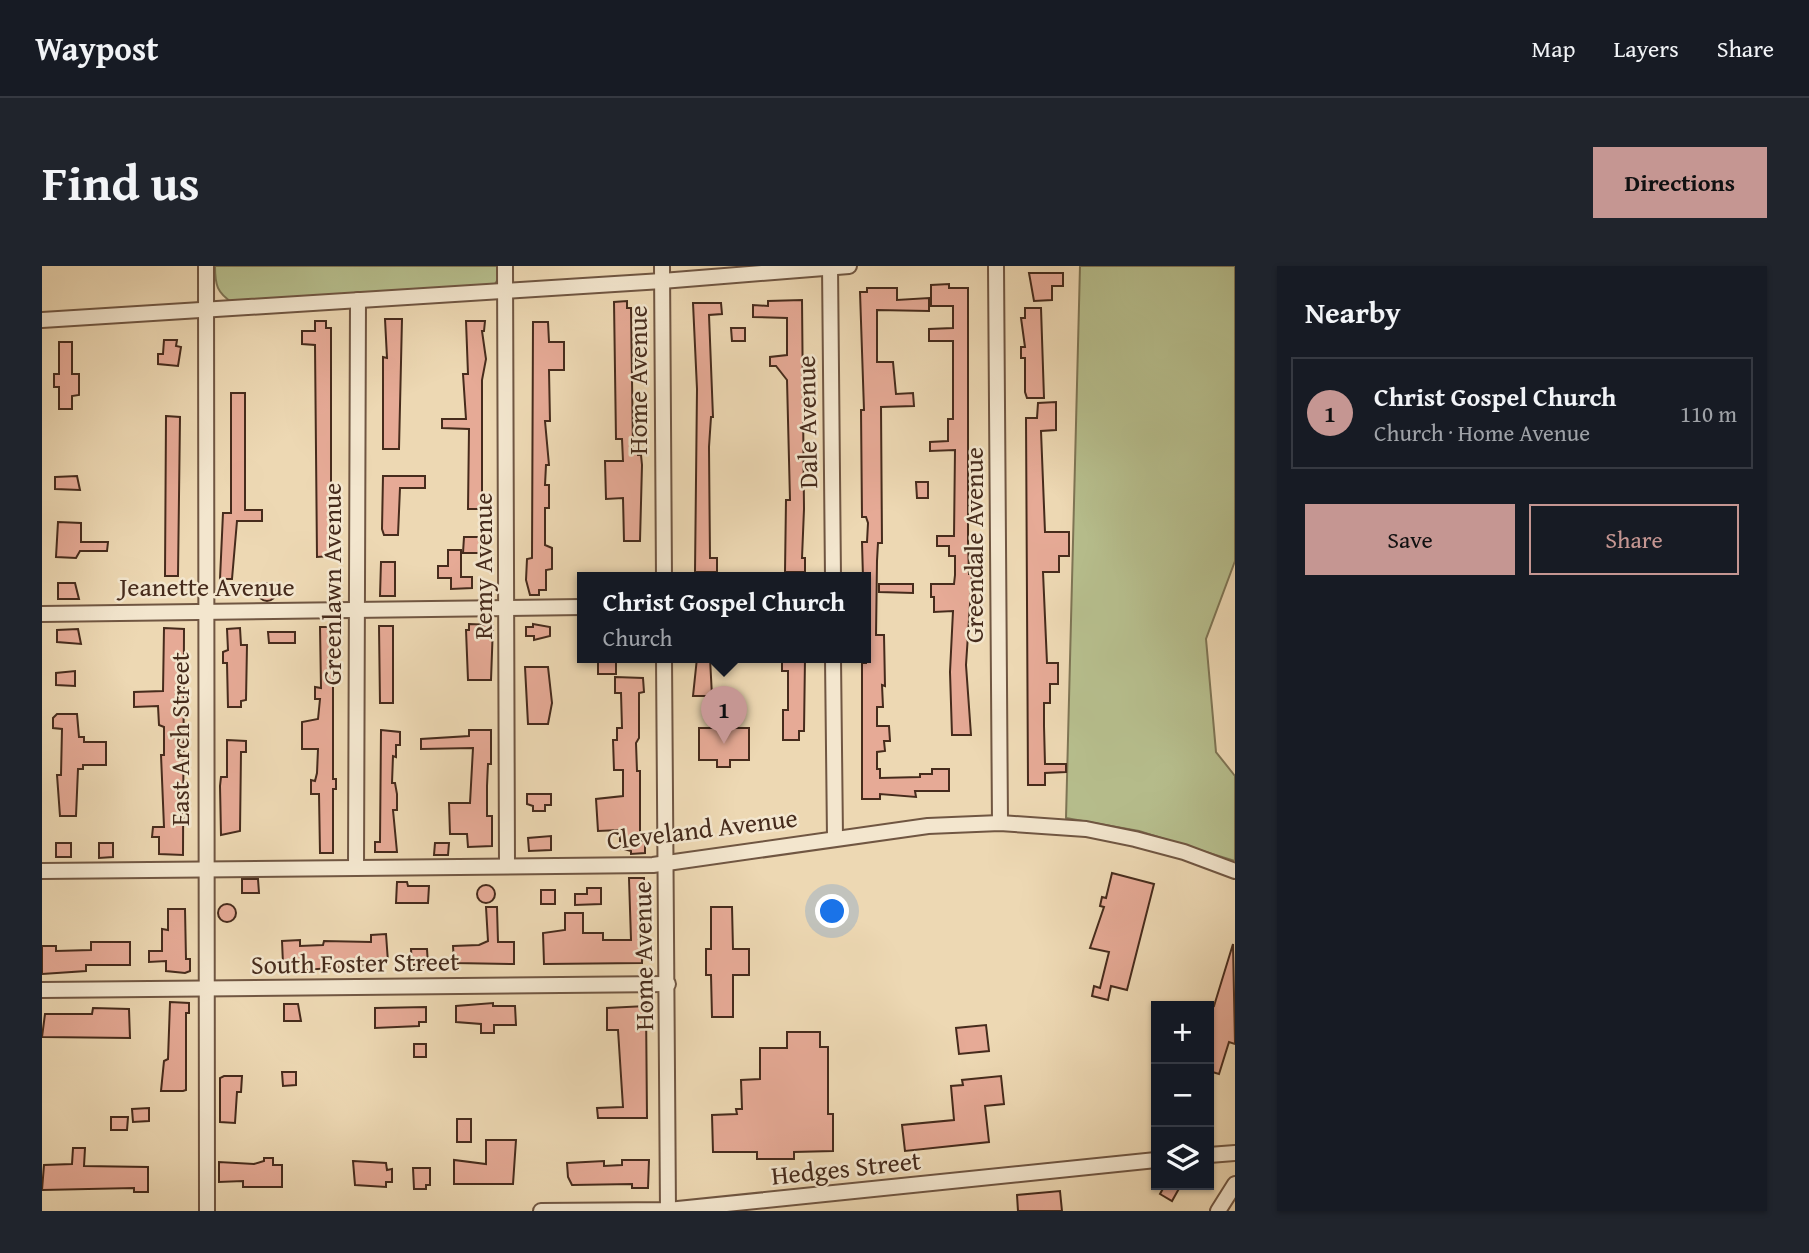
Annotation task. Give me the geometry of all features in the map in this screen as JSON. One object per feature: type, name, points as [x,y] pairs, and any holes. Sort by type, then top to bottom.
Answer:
[{"type":"street","name":"East Arch Street","points":[[206,266],[204,612],[207,1211]]},
{"type":"street","name":"Remy Avenue","points":[[505,266],[507,866]]},
{"type":"street","name":"Home Avenue","points":[[662,266],[664,572]]},
{"type":"street","points":[[42,320],[506,292],[849,266]]},
{"type":"street","name":"Greendale Avenue","points":[[996,266],[1000,823]]},
{"type":"street","name":"Dale Avenue","points":[[830,267],[833,572]]},
{"type":"street","name":"Greenlawn Avenue","points":[[356,868],[358,300]]},
{"type":"street","name":"Jeanette Avenue","points":[[42,614],[577,607]]},
{"type":"street","name":"Home Avenue","points":[[664,663],[668,1210]]},
{"type":"street","points":[[834,663],[835,838]]},
{"type":"street","name":"Cleveland Avenue","points":[[42,871],[666,863],[928,826],[1000,823],[1086,829],[1135,839],[1184,852],[1235,871]]},
{"type":"street","name":"South Foster Street","points":[[42,990],[668,984]]},
{"type":"street","points":[[1214,1155],[1235,1153]]},
{"type":"street","name":"Hedges Street","points":[[541,1211],[668,1210],[1151,1161]]},
{"type":"street","points":[[1218,1211],[1235,1184]]},
{"type":"street","points":[[824,1195],[824,1211]]},
{"type":"green space","points":[[215,266],[499,266],[499,277],[493,288],[233,303],[223,296],[218,288]]},
{"type":"green space","points":[[1080,266],[1235,266],[1235,561],[1206,639],[1216,752],[1235,776],[1235,861],[1139,831],[1066,818]]},
{"type":"building","points":[[1029,273],[1063,273],[1063,286],[1052,286],[1052,300],[1034,301]]},
{"type":"building","points":[[949,284],[949,288],[968,288],[968,542],[969,574],[972,574],[966,665],[971,735],[952,735],[950,672],[953,611],[934,612],[934,597],[931,597],[931,584],[954,584],[955,575],[955,556],[949,556],[949,546],[937,546],[937,536],[954,536],[955,450],[930,451],[930,442],[948,441],[948,419],[953,419],[953,341],[929,341],[929,329],[953,328],[953,306],[931,306],[931,285]]},
{"type":"building","points":[[867,288],[897,288],[897,300],[929,298],[929,311],[877,310],[877,362],[893,362],[896,394],[913,393],[914,406],[881,407],[882,543],[878,543],[876,635],[884,635],[885,686],[882,685],[883,707],[877,707],[877,726],[889,726],[890,741],[884,741],[885,751],[877,752],[877,769],[880,769],[880,778],[920,777],[920,774],[932,774],[932,769],[949,769],[949,791],[915,791],[916,797],[880,794],[880,799],[862,799],[862,663],[871,663],[871,572],[863,572],[862,542],[867,542],[868,523],[866,517],[862,517],[861,410],[864,410],[860,292],[867,292]]},
{"type":"building","points":[[802,300],[802,558],[805,558],[805,572],[785,572],[786,500],[790,500],[787,380],[776,366],[770,366],[770,357],[787,355],[787,318],[753,317],[753,305],[768,306],[768,301]]},
{"type":"building","points":[[627,301],[627,308],[631,308],[633,450],[638,450],[638,455],[641,455],[642,465],[640,541],[624,541],[623,498],[606,499],[605,461],[623,461],[622,439],[616,439],[614,302]]},
{"type":"building","points":[[693,303],[721,303],[722,314],[709,315],[713,417],[709,447],[710,558],[717,558],[717,572],[695,572],[697,389]]},
{"type":"building","points":[[1025,308],[1041,308],[1044,398],[1027,398],[1025,392],[1025,358],[1021,358],[1021,347],[1025,347],[1021,318],[1025,318]]},
{"type":"building","points":[[385,319],[402,319],[399,449],[383,449],[383,357],[387,358]]},
{"type":"building","points":[[315,321],[326,321],[326,328],[331,328],[331,556],[317,557],[315,345],[302,344],[302,331],[315,331]]},
{"type":"building","points":[[466,321],[485,321],[482,331],[486,359],[482,380],[482,509],[468,509],[469,429],[442,428],[442,419],[466,419],[463,374],[468,374]]},
{"type":"building","points":[[533,322],[548,322],[549,342],[564,342],[564,370],[549,370],[550,421],[545,421],[549,465],[546,465],[545,485],[549,485],[549,508],[545,508],[545,545],[552,548],[552,569],[546,570],[546,590],[539,590],[539,595],[530,595],[526,580],[527,559],[532,558]]},
{"type":"building","points":[[731,328],[745,328],[745,341],[732,341]]},
{"type":"building","points":[[164,340],[177,340],[176,346],[181,347],[178,366],[158,364],[158,354],[163,354]]},
{"type":"building","points":[[59,342],[72,342],[72,374],[79,374],[79,395],[72,396],[72,409],[59,409],[59,387],[54,387],[54,374],[59,374]]},
{"type":"building","points":[[231,393],[245,393],[245,510],[262,510],[262,521],[237,521],[232,579],[220,579],[223,513],[231,513]]},
{"type":"building","points":[[1056,402],[1056,430],[1041,431],[1045,532],[1069,532],[1069,556],[1059,556],[1059,572],[1043,572],[1047,663],[1058,663],[1058,684],[1050,684],[1050,703],[1044,703],[1045,764],[1066,764],[1066,772],[1045,773],[1045,785],[1028,785],[1026,418],[1037,418],[1038,403]]},
{"type":"building","points":[[166,416],[180,417],[178,576],[165,576]]},
{"type":"building","points":[[77,476],[80,490],[55,489],[55,477]]},
{"type":"building","points":[[383,476],[425,476],[425,488],[400,488],[398,535],[384,535],[382,529]]},
{"type":"building","points":[[916,482],[928,482],[928,498],[917,498]]},
{"type":"building","points":[[58,522],[81,523],[81,542],[108,542],[107,551],[80,551],[76,558],[56,557]]},
{"type":"building","points":[[464,537],[480,537],[480,553],[463,553]]},
{"type":"building","points":[[448,550],[461,550],[461,577],[472,577],[472,588],[451,589],[451,578],[438,578],[438,566],[448,566]]},
{"type":"building","points":[[381,562],[395,562],[395,596],[380,596]]},
{"type":"building","points":[[58,583],[75,583],[79,599],[58,599]]},
{"type":"building","points":[[267,583],[273,586],[276,592],[273,598],[267,601],[261,598],[258,592],[261,586]]},
{"type":"building","points":[[879,584],[913,584],[913,593],[879,592]]},
{"type":"building","points":[[469,624],[493,625],[491,680],[468,680],[466,630],[469,630]]},
{"type":"building","points":[[533,624],[550,627],[550,636],[534,640],[534,636],[526,636],[526,627],[533,627]]},
{"type":"building","points":[[379,626],[393,626],[393,703],[380,703]]},
{"type":"building","points":[[320,627],[333,627],[333,779],[336,779],[336,789],[333,789],[333,853],[320,853],[319,794],[311,794],[311,780],[315,781],[317,773],[318,749],[302,749],[302,722],[318,719],[320,699],[315,699],[315,687],[321,688]]},
{"type":"building","points":[[164,628],[184,629],[183,855],[159,854],[159,837],[152,837],[153,827],[164,827],[161,755],[164,755],[164,727],[159,725],[158,706],[134,707],[134,692],[163,691]]},
{"type":"building","points":[[240,628],[241,645],[247,645],[246,700],[241,701],[241,707],[228,707],[227,663],[223,663],[223,652],[228,650],[227,629]]},
{"type":"building","points":[[78,629],[81,644],[57,642],[57,630]]},
{"type":"building","points":[[268,632],[295,632],[295,643],[269,643]]},
{"type":"building","points":[[598,663],[616,663],[616,674],[598,674]]},
{"type":"building","points":[[696,663],[710,663],[712,696],[693,696]]},
{"type":"building","points":[[782,663],[805,663],[804,731],[799,731],[799,740],[783,740],[783,710],[788,710],[788,671],[782,671]]},
{"type":"building","points":[[525,667],[548,667],[552,703],[548,724],[528,724]]},
{"type":"building","points":[[75,671],[75,686],[56,685],[56,673]]},
{"type":"building","points":[[615,677],[643,678],[644,692],[639,693],[639,738],[636,743],[637,771],[640,771],[640,841],[645,841],[645,853],[631,854],[631,851],[620,848],[620,830],[598,831],[596,799],[623,796],[623,770],[614,770],[613,740],[617,740],[617,728],[622,728],[621,693],[615,693]]},
{"type":"building","points":[[57,714],[77,714],[79,737],[84,737],[84,742],[106,742],[106,765],[83,765],[83,769],[78,769],[76,816],[60,816],[57,775],[61,775],[62,729],[53,728],[53,718]]},
{"type":"building","points":[[699,728],[749,728],[749,760],[730,760],[730,767],[717,767],[717,760],[699,760]]},
{"type":"building","points":[[381,730],[400,732],[400,745],[396,745],[396,757],[393,756],[392,783],[395,783],[397,794],[397,810],[393,810],[397,852],[375,852],[375,842],[380,842]]},
{"type":"building","points":[[469,730],[491,730],[487,816],[492,816],[492,846],[468,847],[467,834],[450,834],[449,803],[470,803],[473,748],[421,749],[421,739],[469,736]]},
{"type":"building","points":[[227,740],[246,741],[246,752],[241,752],[240,831],[221,835],[220,786],[221,777],[227,777]]},
{"type":"building","points":[[527,794],[551,794],[551,805],[545,805],[545,811],[533,811],[533,806],[527,804]]},
{"type":"building","points":[[551,836],[551,850],[529,851],[528,838]]},
{"type":"building","points":[[56,843],[71,843],[71,857],[56,857]]},
{"type":"building","points":[[99,843],[113,843],[113,857],[99,858]]},
{"type":"building","points":[[435,843],[449,843],[448,855],[434,855]]},
{"type":"building","points":[[1112,873],[1154,884],[1127,990],[1111,986],[1108,1000],[1092,996],[1094,986],[1100,988],[1109,952],[1090,948],[1104,907],[1100,906],[1102,897],[1106,898]]},
{"type":"building","points":[[629,878],[644,878],[642,963],[544,964],[543,933],[565,930],[565,913],[583,913],[583,933],[603,933],[603,940],[631,940]]},
{"type":"building","points":[[242,879],[258,879],[259,893],[242,893]]},
{"type":"building","points":[[397,882],[407,882],[408,886],[429,886],[428,903],[396,903]]},
{"type":"building","points":[[486,885],[492,888],[495,894],[492,900],[486,903],[480,900],[477,894],[480,888]]},
{"type":"building","points":[[587,888],[601,888],[601,904],[575,905],[575,894],[587,894]]},
{"type":"building","points":[[541,890],[555,890],[555,904],[541,904]]},
{"type":"building","points":[[227,904],[233,907],[236,913],[233,919],[227,922],[221,919],[218,913],[221,907]]},
{"type":"building","points":[[486,907],[497,907],[498,942],[514,942],[514,964],[454,963],[453,946],[479,945],[488,941]]},
{"type":"building","points":[[711,907],[732,907],[733,949],[749,949],[749,975],[733,975],[733,1017],[712,1017],[711,975],[706,975],[706,949],[711,949]]},
{"type":"building","points":[[168,909],[185,909],[186,959],[190,959],[190,971],[185,973],[166,971],[166,961],[149,962],[149,951],[162,951],[162,929],[168,930]]},
{"type":"building","points":[[386,934],[388,962],[382,964],[305,970],[302,963],[283,964],[282,941],[300,940],[300,946],[323,945],[324,941],[371,942],[371,935]]},
{"type":"building","points":[[91,942],[130,942],[130,965],[86,965],[86,971],[42,974],[42,946],[56,946],[56,951],[91,950]]},
{"type":"building","points":[[1233,944],[1235,1044],[1229,1042],[1219,1074],[1214,1072],[1214,1006]]},
{"type":"building","points":[[411,949],[427,949],[428,965],[412,965]]},
{"type":"building","points":[[170,1002],[189,1003],[189,1013],[186,1013],[186,1090],[183,1091],[161,1091],[164,1061],[168,1059]]},
{"type":"building","points":[[493,1003],[493,1006],[515,1006],[516,1025],[494,1025],[494,1033],[481,1033],[481,1024],[456,1022],[456,1006]]},
{"type":"building","points":[[284,1004],[298,1004],[301,1021],[284,1021]]},
{"type":"building","points":[[646,1006],[647,1118],[598,1118],[597,1108],[623,1107],[618,1030],[607,1030],[607,1008]]},
{"type":"building","points":[[426,1007],[426,1022],[419,1022],[419,1026],[375,1028],[375,1008]]},
{"type":"building","points":[[93,1008],[129,1009],[130,1038],[42,1037],[45,1014],[92,1014]]},
{"type":"building","points":[[986,1025],[989,1051],[959,1054],[956,1028]]},
{"type":"building","points":[[787,1032],[820,1032],[820,1047],[828,1047],[828,1114],[833,1114],[833,1151],[794,1152],[794,1159],[757,1159],[757,1152],[713,1152],[712,1115],[737,1114],[736,1109],[742,1109],[741,1080],[760,1079],[760,1048],[787,1048]]},
{"type":"building","points":[[414,1044],[426,1044],[426,1057],[414,1057]]},
{"type":"building","points":[[282,1072],[296,1072],[296,1085],[283,1086]]},
{"type":"building","points":[[242,1076],[241,1092],[237,1092],[235,1123],[220,1122],[220,1078]]},
{"type":"building","points":[[1001,1076],[1004,1104],[985,1106],[989,1142],[905,1151],[902,1125],[954,1120],[951,1086],[963,1085],[962,1080]]},
{"type":"building","points":[[149,1108],[149,1121],[133,1122],[132,1109]]},
{"type":"building","points":[[111,1117],[128,1117],[127,1130],[111,1130]]},
{"type":"building","points":[[457,1119],[471,1119],[471,1142],[457,1142]]},
{"type":"building","points":[[486,1140],[516,1140],[513,1184],[454,1184],[454,1160],[486,1164]]},
{"type":"building","points":[[73,1148],[85,1148],[84,1166],[148,1167],[148,1192],[134,1192],[134,1188],[42,1190],[44,1165],[72,1164]]},
{"type":"building","points":[[264,1158],[273,1158],[273,1165],[282,1165],[282,1187],[243,1187],[243,1181],[219,1182],[219,1162],[254,1164],[264,1161]]},
{"type":"building","points":[[622,1160],[649,1160],[648,1188],[632,1188],[632,1184],[572,1185],[568,1177],[567,1163],[604,1161],[604,1166],[622,1165]]},
{"type":"building","points":[[353,1161],[386,1163],[387,1170],[392,1169],[392,1182],[386,1182],[386,1187],[355,1185]]},
{"type":"building","points":[[413,1168],[430,1168],[430,1185],[426,1185],[426,1189],[414,1189]]},
{"type":"building","points":[[1162,1190],[1178,1190],[1172,1201],[1160,1194]]},
{"type":"building","points":[[1060,1191],[1062,1211],[1018,1211],[1017,1195]]},
{"type":"place","name":"Christ Gospel Church","points":[[724,744]]}]
